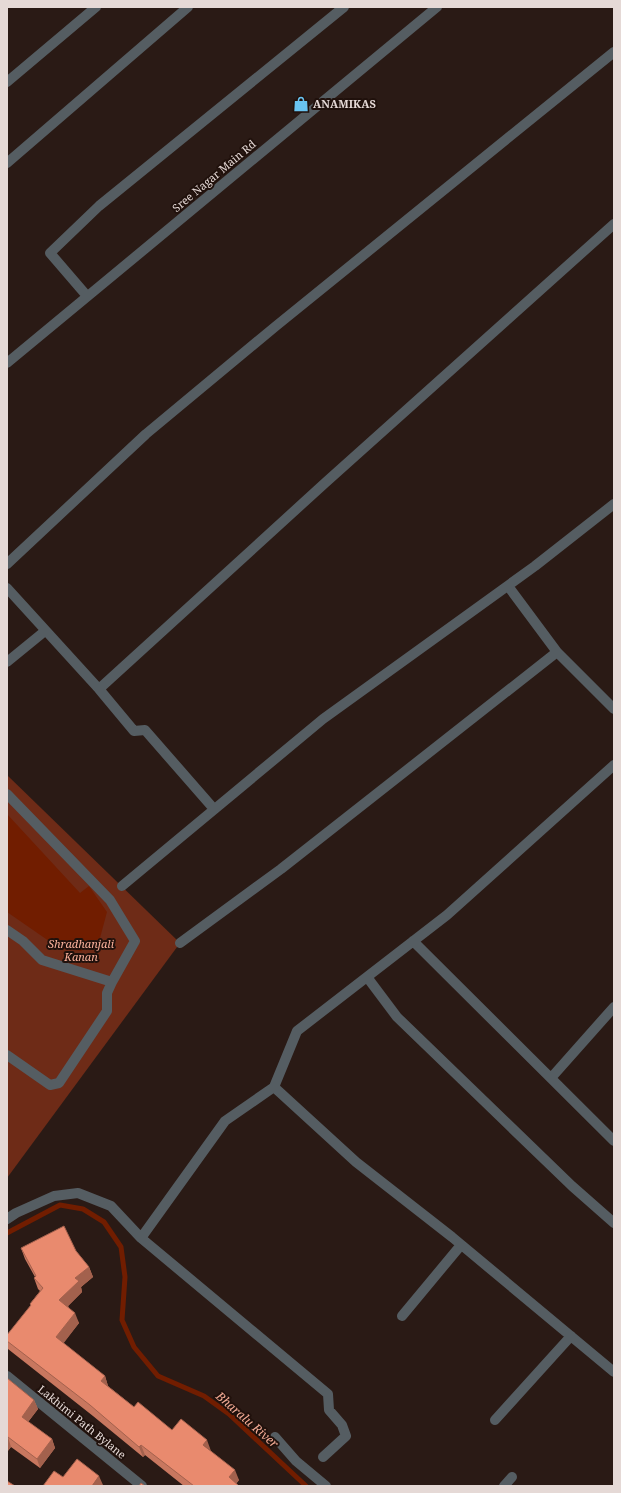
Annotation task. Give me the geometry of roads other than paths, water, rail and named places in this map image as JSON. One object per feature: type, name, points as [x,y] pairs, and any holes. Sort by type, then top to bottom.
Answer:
[{"type":"street","points":[[7,82],[96,7]]},
{"type":"street","points":[[7,163],[188,7]]},
{"type":"street","points":[[87,296],[50,253],[99,206],[344,7]]},
{"type":"street","name":"Sree Nagar Main Rd","points":[[7,363],[437,7]]},
{"type":"street","points":[[7,564],[146,434],[282,321],[614,52]]},
{"type":"street","points":[[99,689],[325,483],[614,224]]},
{"type":"street","points":[[122,886],[324,719],[508,586],[614,504]]},
{"type":"street","points":[[508,586],[557,652],[614,709]]},
{"type":"street","points":[[7,588],[99,689],[134,731],[145,730],[214,809]]},
{"type":"street","points":[[7,662],[45,631]]},
{"type":"street","points":[[180,943],[281,868],[557,652]]},
{"type":"street","points":[[142,1238],[225,1121],[274,1087],[296,1031],[447,916],[614,764]]},
{"type":"street","points":[[7,794],[110,900],[135,941],[107,993],[107,1011],[59,1083],[50,1085],[7,1055]]},
{"type":"street","points":[[7,930],[23,941],[42,960],[112,982]]},
{"type":"street","points":[[413,941],[614,1141]]},
{"type":"street","points":[[367,977],[397,1017],[572,1186],[614,1223]]},
{"type":"street","points":[[551,1078],[614,1007]]},
{"type":"street","points":[[274,1087],[356,1162],[461,1245],[614,1372]]},
{"type":"street","points":[[7,1219],[16,1213],[54,1196],[78,1193],[111,1206],[142,1238],[328,1394],[329,1410],[342,1425],[346,1436],[323,1456]]},
{"type":"street","points":[[402,1316],[461,1245]]},
{"type":"street","points":[[495,1420],[571,1336]]},
{"type":"street","name":"Lakhimi Path Bylane","points":[[7,1376],[142,1486]]},
{"type":"street","points":[[275,1437],[296,1461],[326,1486]]},
{"type":"street","points":[[504,1486],[512,1477]]},
{"type":"waterway","name":"Bharalu River","points":[[7,1233],[60,1205],[83,1209],[104,1222],[121,1247],[125,1277],[122,1320],[134,1347],[158,1376],[204,1396],[229,1414],[306,1486]]},
{"type":"place","name":"ANAMIKAS","points":[[301,104]]},
{"type":"park label","name":"Shradhanjali Kanan","points":[[81,950]]}]
